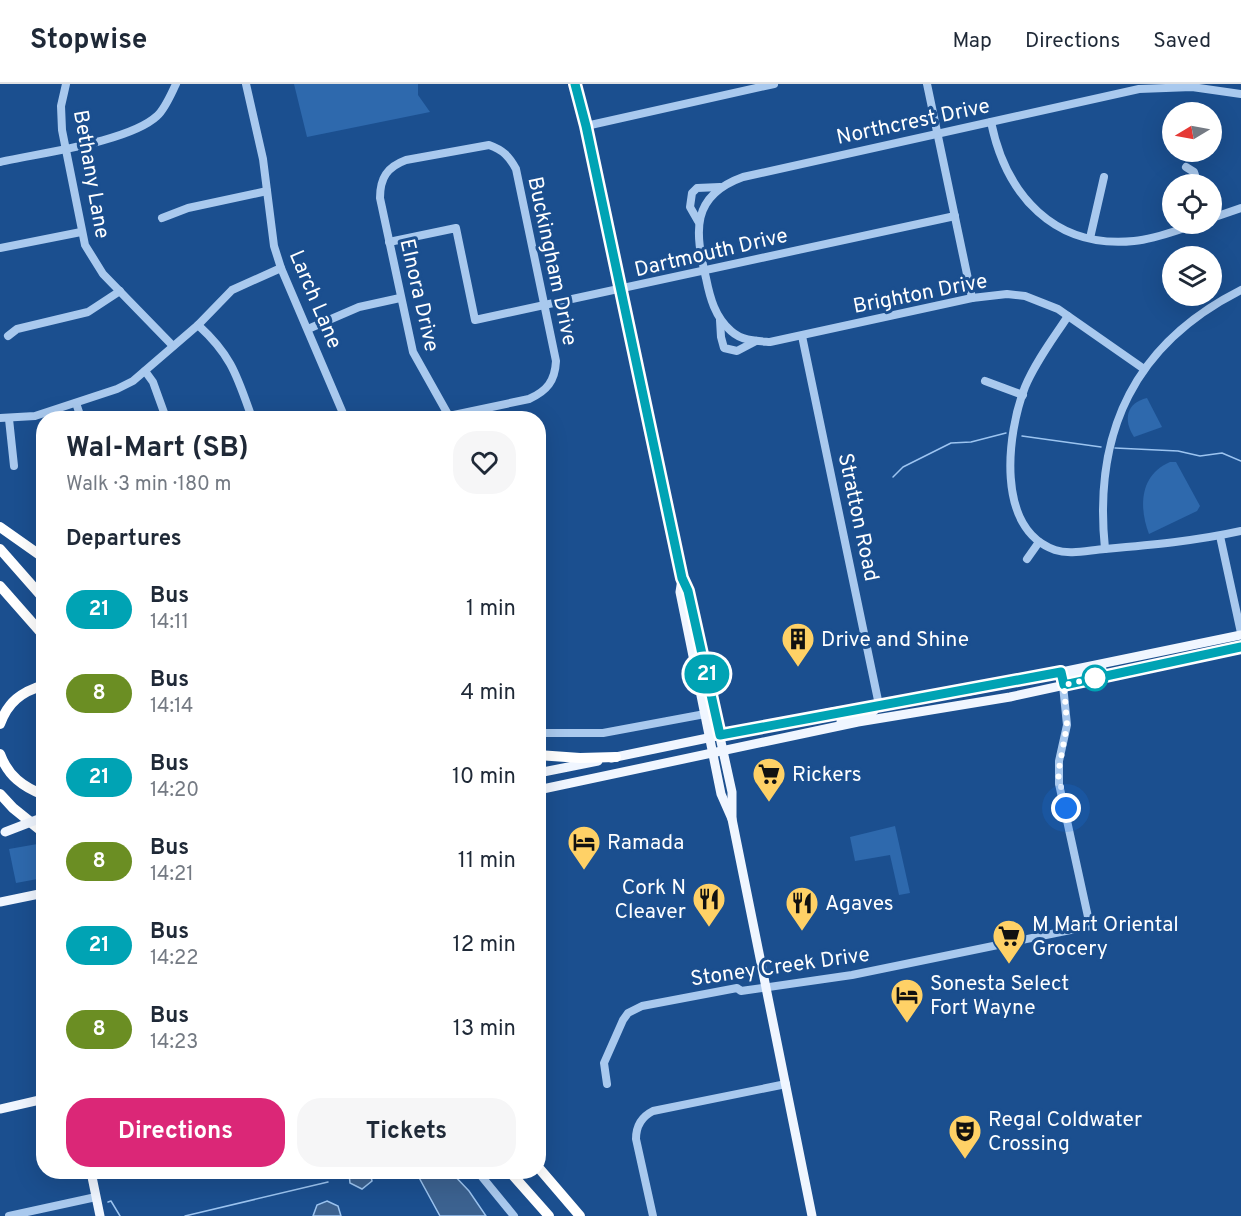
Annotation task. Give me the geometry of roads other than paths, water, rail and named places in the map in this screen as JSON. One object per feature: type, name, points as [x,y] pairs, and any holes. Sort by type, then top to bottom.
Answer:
[{"type":"highway","points":[[0,527],[36,552]]},
{"type":"highway","points":[[0,549],[36,590]]},
{"type":"highway","points":[[0,586],[36,627]]},
{"type":"highway","points":[[0,724],[4,712],[15,698],[36,689]]},
{"type":"highway","points":[[0,754],[4,766],[14,779],[36,791]]},
{"type":"highway","points":[[546,756],[616,757]]},
{"type":"highway","points":[[0,794],[12,808],[36,826]]},
{"type":"highway","points":[[546,1176],[580,1216]]},
{"type":"highway","points":[[516,1179],[549,1216]]},
{"type":"main road","points":[[577,86],[682,578],[688,591],[732,792],[732,819],[812,1216]]},
{"type":"main road","points":[[682,578],[680,592],[712,754],[721,794],[732,819]]},
{"type":"main road","points":[[546,771],[720,735],[1061,672],[1241,634]]},
{"type":"main road","points":[[1196,657],[1200,652],[1236,640],[1241,634]]},
{"type":"main road","points":[[546,788],[830,728],[1010,697],[1241,647]]},
{"type":"main road","points":[[1113,674],[1114,670],[1140,660],[1147,654]]},
{"type":"main road","points":[[1064,685],[1074,676],[1103,669],[1123,659]]},
{"type":"main road","points":[[1010,697],[1014,691],[1053,678],[1061,672]]},
{"type":"main road","points":[[882,718],[887,713],[927,701],[931,697]]},
{"type":"main road","points":[[830,728],[856,715],[870,713],[879,705]]},
{"type":"main road","points":[[3,834],[36,820]]},
{"type":"main road","points":[[0,902],[36,895]]},
{"type":"main road","points":[[0,1110],[36,1101]]},
{"type":"main road","points":[[27,1104],[36,1105]]},
{"type":"main road","points":[[92,1179],[100,1216]]},
{"type":"street","name":"Bethany Lane","points":[[66,84],[61,106],[66,148],[81,232],[92,260],[173,346]]},
{"type":"street","points":[[0,162],[129,132],[157,116],[176,84]]},
{"type":"street","name":"Larch Lane","points":[[246,84],[263,159],[274,246],[281,268],[342,411]]},
{"type":"street","points":[[586,126],[774,84]]},
{"type":"street","points":[[927,84],[972,298]]},
{"type":"street","name":"Northcrest Drive","points":[[698,221],[690,207],[692,192],[697,188],[720,187],[743,177],[1139,89],[1192,87],[1241,94]]},
{"type":"street","points":[[991,122],[1003,165],[1017,190],[1037,213],[1059,228],[1090,238],[1136,241],[1162,234]]},
{"type":"street","name":"Buckingham Drive","points":[[386,173],[395,164],[406,160],[479,145],[500,148],[510,157],[516,169],[556,361],[555,374],[549,386],[541,394],[529,399],[476,411]]},
{"type":"street","points":[[1186,167],[1195,174]]},
{"type":"street","name":"Elnora Drive","points":[[386,173],[380,184],[380,198],[413,352],[445,411]]},
{"type":"street","points":[[1090,238],[1104,177]]},
{"type":"street","points":[[704,271],[699,246],[698,221],[707,202],[720,187]]},
{"type":"street","points":[[162,218],[188,208],[267,191]]},
{"type":"street","points":[[1222,215],[1241,208]]},
{"type":"street","name":"Dartmouth Drive","points":[[389,242],[456,228],[475,321],[955,216]]},
{"type":"street","points":[[0,248],[81,232]]},
{"type":"street","points":[[51,411],[117,389],[146,371],[198,325],[232,290],[281,268]]},
{"type":"street","name":"Brighton Drive","points":[[704,271],[710,298],[720,320],[738,336],[756,341],[770,342],[972,298],[1007,294],[1042,301],[1068,316],[1144,369]]},
{"type":"street","points":[[1105,549],[1102,479],[1113,432],[1127,396],[1144,369],[1171,338],[1207,308],[1241,290]]},
{"type":"street","points":[[8,336],[17,329],[88,312],[120,291]]},
{"type":"street","points":[[308,329],[359,307],[400,298]]},
{"type":"street","points":[[1068,316],[1041,357],[1023,395],[1011,449],[1011,480],[1016,508],[1026,528],[1039,542],[1057,550],[1164,545],[1241,531]]},
{"type":"street","name":"Brighton Drive","points":[[720,320],[720,337],[724,348],[737,351],[756,341]]},
{"type":"street","points":[[198,325],[221,346],[234,366],[250,411]]},
{"type":"street","name":"Stratton Road","points":[[802,336],[879,705]]},
{"type":"street","points":[[146,371],[153,382],[163,411]]},
{"type":"street","points":[[985,381],[1023,395]]},
{"type":"street","points":[[76,403],[79,411]]},
{"type":"street","points":[[0,418],[36,416]]},
{"type":"street","points":[[9,419],[14,466]]},
{"type":"street","points":[[1220,536],[1241,634]]},
{"type":"street","points":[[1027,559],[1039,542]]},
{"type":"street","name":"Stoney Creek Drive","points":[[607,1084],[604,1063],[628,1013],[642,1006],[737,988],[741,991],[852,975],[1090,926],[1059,784],[1059,761],[1067,725],[1064,685]]},
{"type":"street","points":[[546,733],[603,733],[705,714]]},
{"type":"street","points":[[653,1216],[636,1139],[638,1126],[647,1114],[786,1084]]},
{"type":"street","points":[[484,1179],[514,1216]]},
{"type":"street","points":[[9,1216],[96,1197]]},
{"type":"waterway","points":[[893,477],[903,467],[951,443],[971,442],[1006,433]]},
{"type":"waterway","points":[[1022,436],[1101,447]]},
{"type":"waterway","points":[[1115,448],[1178,451],[1200,456],[1222,453],[1241,461]]},
{"type":"waterway","points":[[185,1216],[328,1182]]},
{"type":"waterway","points":[[108,1202],[111,1201],[120,1216]]},
{"type":"place","name":"Drive and Shine","points":[[798,668]]},
{"type":"place","name":"Rickers","points":[[769,803]]},
{"type":"place","name":"Ramada","points":[[584,871]]},
{"type":"place","name":"Cork N Cleaver","points":[[709,928]]},
{"type":"place","name":"Agaves","points":[[802,932]]},
{"type":"place","name":"M Mart Oriental Grocery","points":[[1009,965]]},
{"type":"place","name":"Sonesta Select Fort Wayne","points":[[907,1024]]},
{"type":"place","name":"Regal Coldwater Crossing","points":[[965,1160]]}]
